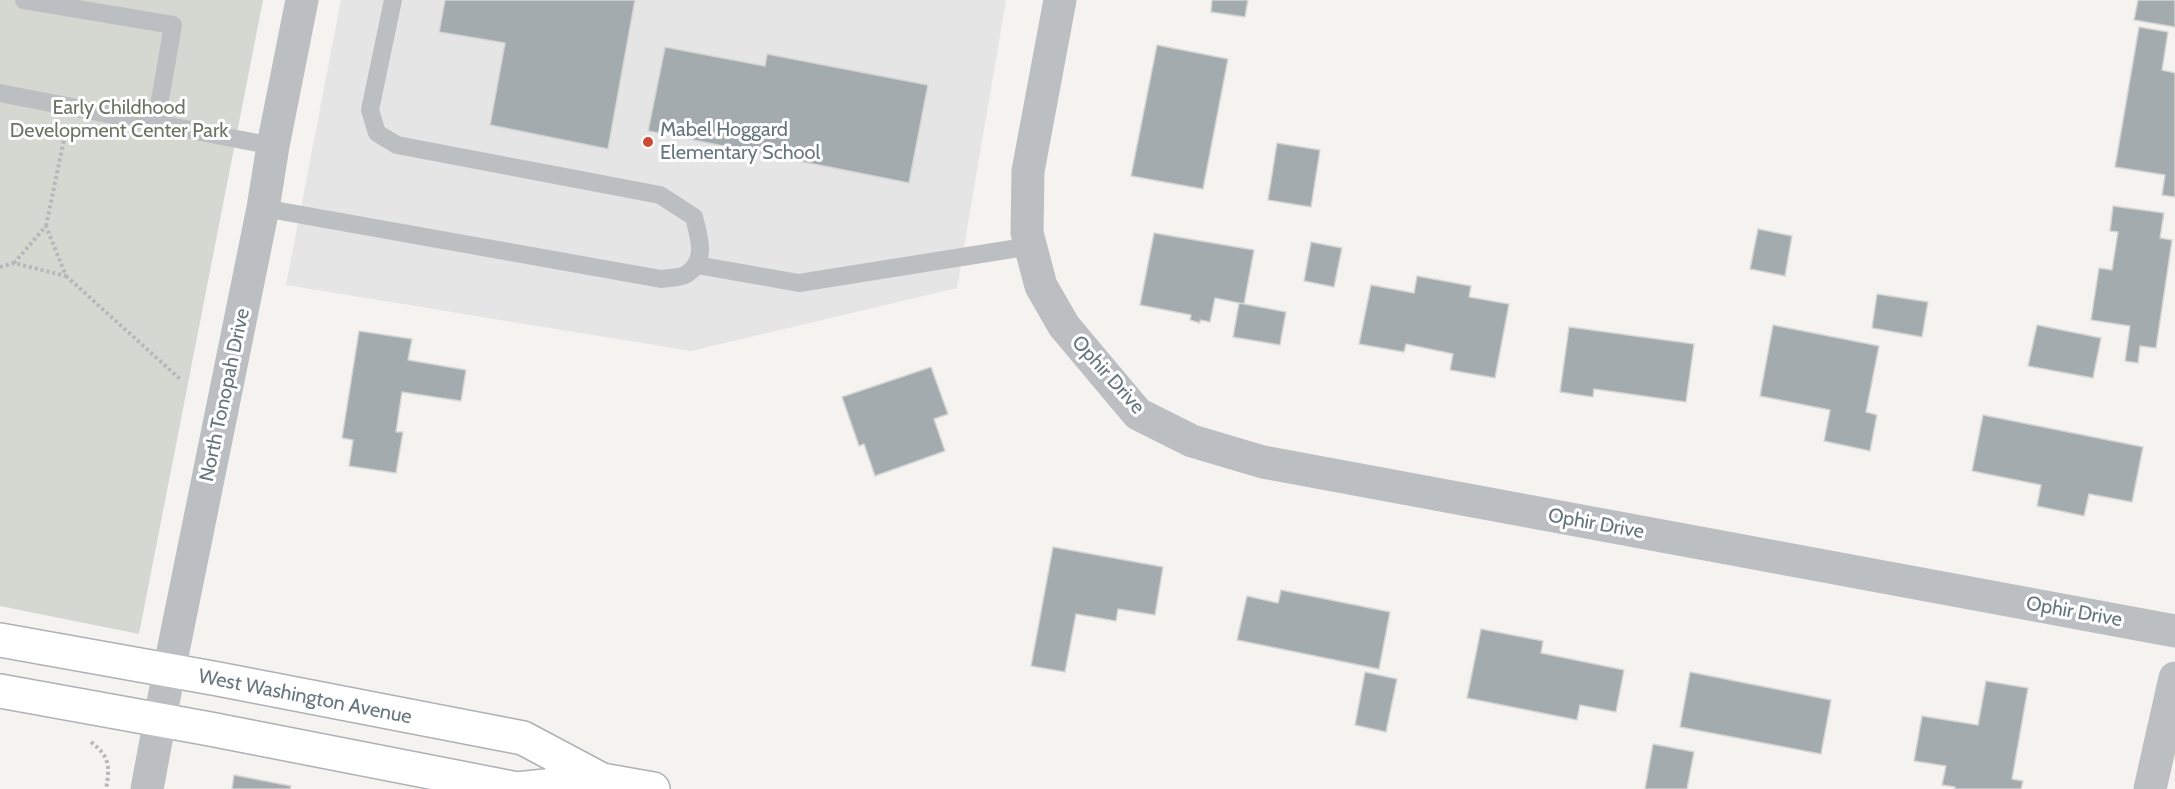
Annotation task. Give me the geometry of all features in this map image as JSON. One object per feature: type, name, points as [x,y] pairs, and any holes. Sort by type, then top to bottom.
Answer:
[{"type":"main road","name":"West Washington Avenue","points":[[0,640],[218,679],[523,738],[602,780]]},
{"type":"main road","name":"West Washington Avenue","points":[[0,691],[517,789],[602,780],[653,789]]},
{"type":"street","name":"North Tonopah Drive","points":[[147,789],[263,208],[302,0]]},
{"type":"street","name":"Ophir Drive","points":[[1060,0],[1028,171],[1027,233],[1041,286],[1064,326],[1138,414],[1192,441],[1263,462],[2175,631]]},
{"type":"street","points":[[2150,789],[2175,678]]},
{"type":"lane","points":[[24,0],[173,26],[156,123]]},
{"type":"lane","points":[[263,208],[661,279],[684,276],[697,265],[701,245],[694,217],[660,195],[397,146],[377,133],[370,110],[393,0]]},
{"type":"lane","points":[[0,93],[273,146]]},
{"type":"lane","points":[[697,265],[799,283],[1031,246]]},
{"type":"path","points":[[14,263],[46,226],[71,106]]},
{"type":"path","points":[[46,226],[66,276],[180,379]]},
{"type":"path","points":[[0,267],[14,263],[66,276]]},
{"type":"path","points":[[84,738],[103,751],[108,762],[106,789]]},
{"type":"shaded area","name":"Mabel Hoggard Elementary School","points":[[341,0],[1006,0],[957,288],[691,351],[286,285]]},
{"type":"green space","name":"Early Childhood Development Center Park","points":[[0,0],[263,0],[139,634],[0,606]]},
{"type":"building","points":[[445,0],[635,0],[608,149],[490,125],[505,43],[439,32]]},
{"type":"building","points":[[1212,0],[1248,0],[1245,17],[1211,12]]},
{"type":"building","points":[[2138,0],[2175,0],[2175,27],[2134,20]]},
{"type":"building","points":[[2139,27],[2168,32],[2162,70],[2175,73],[2175,197],[2162,195],[2165,175],[2115,167]]},
{"type":"building","points":[[1157,45],[1228,59],[1203,189],[1131,176]]},
{"type":"building","points":[[665,47],[765,66],[767,54],[928,85],[909,183],[648,131]]},
{"type":"building","points":[[1277,143],[1320,150],[1311,207],[1268,200]]},
{"type":"building","points":[[2113,206],[2164,213],[2160,238],[2172,240],[2156,348],[2140,346],[2138,363],[2125,361],[2130,326],[2091,320],[2099,268],[2112,270],[2118,232],[2110,231]]},
{"type":"building","points":[[1758,229],[1792,236],[1785,276],[1750,269]]},
{"type":"building","points":[[1154,233],[1254,250],[1244,304],[1215,298],[1210,322],[1200,320],[1200,323],[1190,320],[1191,315],[1140,305]]},
{"type":"building","points":[[1311,242],[1342,248],[1334,287],[1304,281]]},
{"type":"building","points":[[1417,276],[1471,286],[1469,297],[1509,304],[1495,378],[1450,370],[1453,354],[1406,344],[1404,352],[1359,344],[1371,285],[1414,293]]},
{"type":"building","points":[[1877,294],[1928,302],[1922,337],[1872,328]]},
{"type":"building","points":[[1239,303],[1286,312],[1280,345],[1233,337]]},
{"type":"building","points":[[1773,325],[1879,346],[1866,412],[1877,415],[1870,451],[1824,441],[1830,410],[1760,396]]},
{"type":"building","points":[[2037,325],[2101,338],[2093,378],[2028,366]]},
{"type":"building","points":[[1569,327],[1694,344],[1686,402],[1594,389],[1593,397],[1560,392]]},
{"type":"building","points":[[359,331],[412,339],[408,360],[466,370],[461,401],[402,392],[396,432],[403,432],[396,473],[349,466],[353,440],[342,438]]},
{"type":"building","points":[[931,367],[948,414],[934,419],[945,451],[875,476],[864,444],[859,446],[842,397]]},
{"type":"building","points":[[1983,415],[2143,447],[2132,502],[2089,494],[2084,516],[2037,506],[2041,485],[1972,471]]},
{"type":"building","points":[[1053,547],[1163,567],[1155,615],[1118,609],[1116,621],[1076,614],[1065,672],[1031,666]]},
{"type":"building","points":[[1281,590],[1390,612],[1379,669],[1237,640],[1247,596],[1278,603]]},
{"type":"building","points":[[1481,629],[1543,641],[1541,653],[1624,670],[1616,712],[1580,705],[1577,720],[1467,698]]},
{"type":"building","points":[[1365,672],[1397,679],[1386,732],[1355,725]]},
{"type":"building","points":[[1690,672],[1831,700],[1821,754],[1680,727]]},
{"type":"building","points":[[1986,681],[2028,688],[2012,779],[2023,781],[2021,789],[1955,789],[1955,787],[1942,785],[1946,766],[1914,761],[1922,716],[1978,725]]},
{"type":"building","points":[[1653,744],[1694,752],[1687,789],[1645,789]]},
{"type":"building","points":[[234,775],[291,786],[290,789],[232,789]]},
{"type":"place","name":"Mabel Hoggard Elementary School","points":[[648,142]]}]
